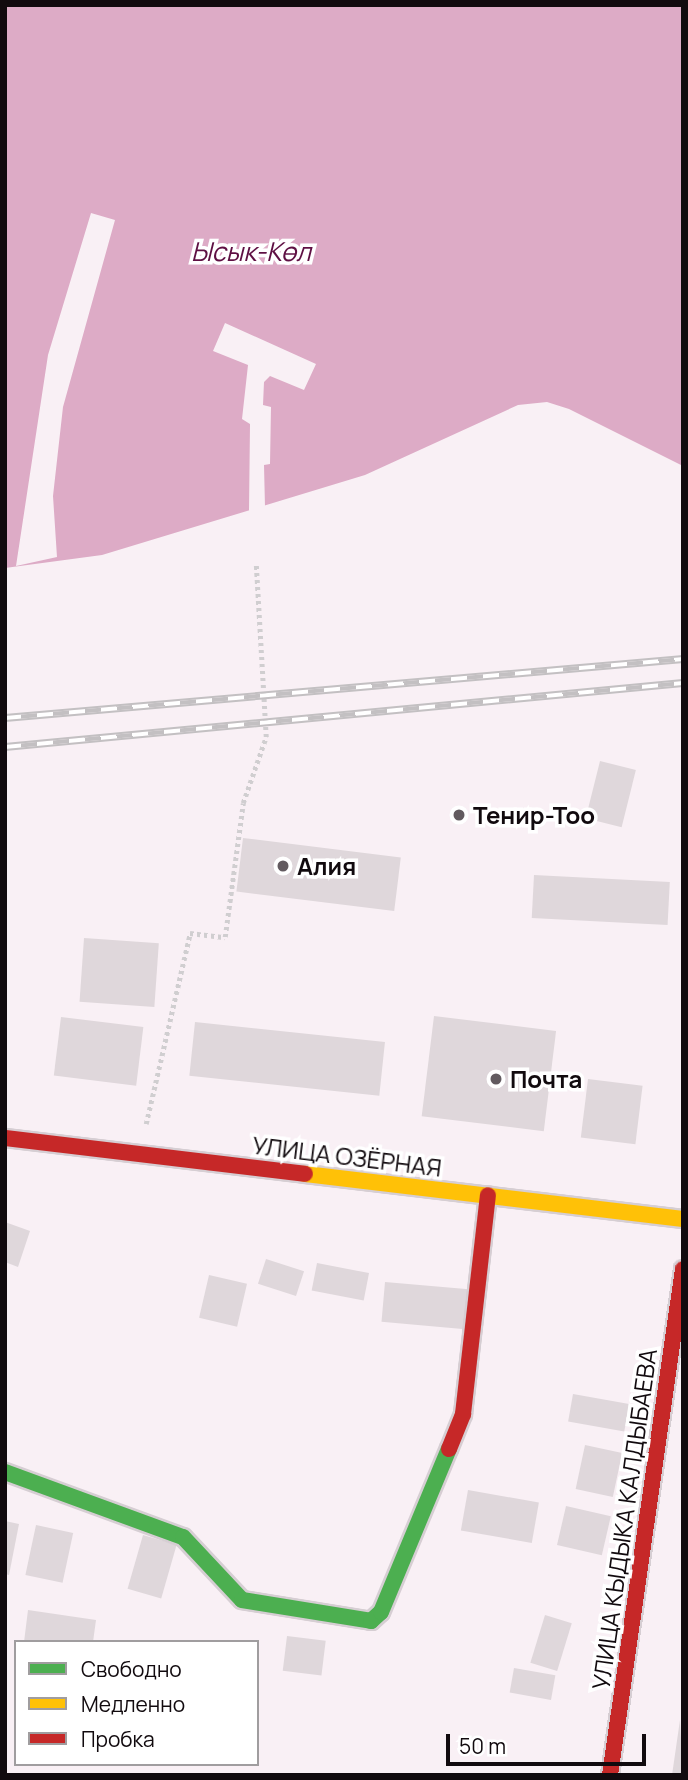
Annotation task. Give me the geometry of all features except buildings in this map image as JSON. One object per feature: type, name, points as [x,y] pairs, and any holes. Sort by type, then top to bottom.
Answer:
[{"type":"street","name":"УЛИЦА ОЗЁРНАЯ","points":[[5,1138],[683,1219]]},
{"type":"street","points":[[5,1472],[183,1537],[242,1600],[371,1620],[381,1612],[463,1414],[488,1195]]},
{"type":"street","name":"УЛИЦА КЫДЫКА КАЛДЫБАЕВА","points":[[610,1775],[683,1269]]},
{"type":"path","points":[[139,1154],[190,933],[225,937],[243,803],[266,737],[256,564]]},
{"type":"water","name":"Ысык-Көл","points":[[5,5],[683,5],[683,466],[569,409],[547,402],[518,405],[365,475],[102,555],[5,568]]},
{"type":"pier","points":[[91,213],[115,220],[63,407],[53,496],[57,557],[16,566],[48,355]]},
{"type":"pier","points":[[225,323],[316,364],[304,390],[270,376],[264,382],[263,405],[271,407],[270,464],[264,465],[265,507],[249,511],[250,424],[242,419],[248,365],[213,351]]},
{"type":"railway","points":[[5,718],[683,659]]},
{"type":"railway","points":[[5,747],[683,683]]},
{"type":"traffic: fast","points":[[5,1472],[183,1537],[242,1600],[371,1621],[381,1612],[449,1449]]},
{"type":"traffic: slow","points":[[305,1174],[683,1219]]},
{"type":"traffic: jam","points":[[5,1138],[305,1174]]},
{"type":"traffic: jam","points":[[449,1449],[463,1414],[488,1195]]},
{"type":"traffic: jam","points":[[610,1775],[683,1269]]},
{"type":"place","name":"Тенир-Тоо","points":[[459,815]]},
{"type":"place","name":"Алия","points":[[283,866]]},
{"type":"place","name":"Почта","points":[[496,1079]]}]
